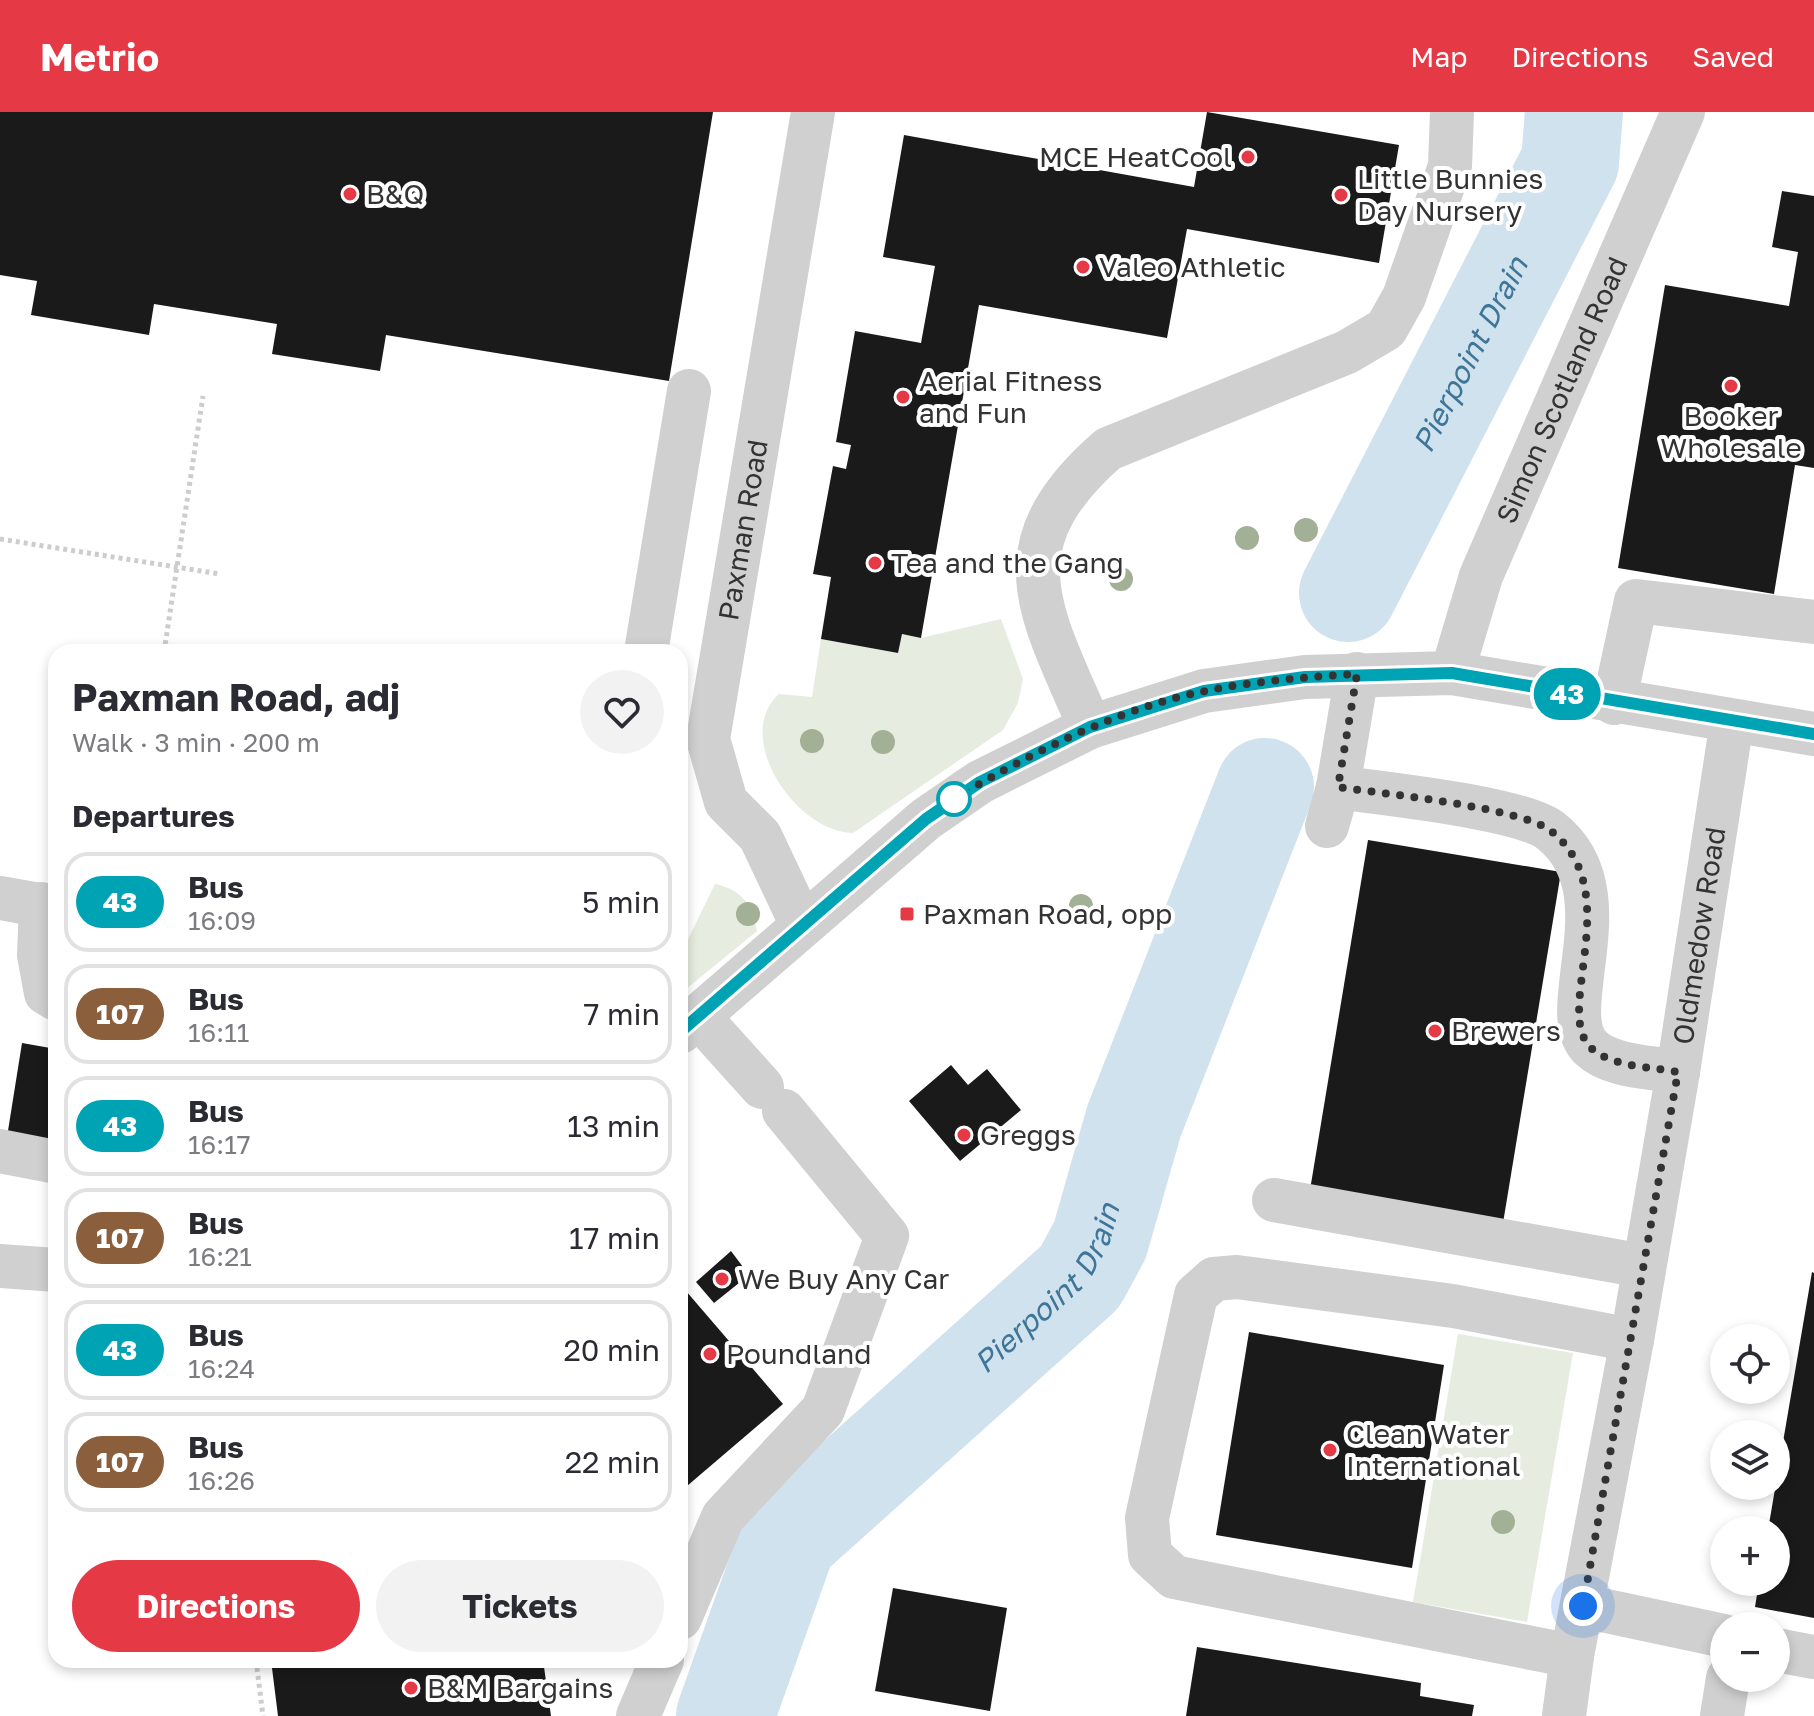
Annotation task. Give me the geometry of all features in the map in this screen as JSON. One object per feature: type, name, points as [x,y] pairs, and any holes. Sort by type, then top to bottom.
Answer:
[{"type":"street","name":"Paxman Road","points":[[802,925],[760,836],[726,802],[708,739],[813,112]]},
{"type":"street","points":[[1090,727],[1046,625],[1037,580],[1040,539],[1055,506],[1078,476],[1108,449],[1347,352],[1386,329],[1404,297],[1450,166],[1452,112]]},
{"type":"street","name":"Simon Scotland Road","points":[[1452,673],[1481,576],[1683,112]]},
{"type":"street","points":[[647,644],[689,391]]},
{"type":"street","points":[[1614,703],[1636,601],[1814,622]]},
{"type":"street","points":[[688,1599],[723,1517],[823,1410],[887,1236],[773,1099],[689,1025],[926,819],[980,782],[1090,727],[1204,691],[1357,674],[1452,673],[1614,703],[1814,734]]},
{"type":"street","points":[[1357,674],[1332,806],[1520,816],[1550,830],[1573,854],[1586,882],[1588,912],[1581,1028],[1589,1047],[1607,1059],[1678,1072]]},
{"type":"street","name":"Oldmedow Road","points":[[1564,1716],[1572,1656],[1632,1340],[1678,1072],[1732,721]]},
{"type":"street","points":[[32,903],[48,994]]},
{"type":"street","points":[[0,1151],[48,1160]]},
{"type":"street","points":[[1274,1200],[1643,1266]]},
{"type":"street","points":[[0,1266],[48,1269]]},
{"type":"street","points":[[1572,1656],[1174,1577],[1150,1555],[1147,1518],[1196,1295],[1214,1279],[1237,1277],[1453,1306],[1632,1340]]},
{"type":"street","points":[[1583,1606],[1710,1633]]},
{"type":"street","points":[[1790,1653],[1814,1657]]},
{"type":"street","points":[[638,1716],[659,1668]]},
{"type":"street","points":[[1722,1716],[1726,1692]]},
{"type":"path","points":[[165,644],[203,396]]},
{"type":"path","points":[[0,539],[220,574]]},
{"type":"path","points":[[257,1668],[263,1716]]},
{"type":"shaded area","points":[[1001,619],[1023,679],[1018,703],[1003,730],[853,833],[831,828],[810,817],[792,800],[766,756],[763,733],[766,712],[779,694],[812,697],[821,639],[897,653],[902,634],[921,638]]},
{"type":"shaded area","points":[[715,884],[739,894],[749,906],[757,931],[688,987],[688,940]]},
{"type":"shaded area","points":[[1458,1334],[1573,1353],[1527,1622],[1413,1602]]},
{"type":"building","name":"B&Q","points":[[0,112],[713,112],[669,381],[386,335],[380,371],[272,354],[277,324],[154,304],[149,335],[31,315],[37,281],[0,275]]},
{"type":"building","points":[[1207,112],[1399,145],[1379,263],[1187,229],[1167,338],[979,305],[921,638],[902,634],[898,653],[821,639],[831,577],[813,574],[833,466],[846,469],[851,445],[836,442],[855,331],[921,343],[935,266],[883,257],[904,135],[1194,187]]},
{"type":"building","name":"Booker Wholesale","points":[[1782,191],[1814,196],[1814,468],[1795,465],[1774,594],[1618,568],[1665,285],[1789,306],[1798,252],[1772,247]]},
{"type":"building","name":"Brewers","points":[[1368,840],[1561,872],[1503,1223],[1310,1190]]},
{"type":"building","points":[[22,1043],[48,1048],[48,1144],[7,1137]]},
{"type":"building","name":"Greggs","points":[[951,1065],[968,1085],[987,1069],[1021,1110],[960,1161],[909,1101]]},
{"type":"building","name":"We Buy Any Car","points":[[731,1251],[749,1275],[714,1303],[696,1282]]},
{"type":"building","points":[[1812,1272],[1814,1618],[1755,1607],[1757,1596],[1790,1596],[1790,1516],[1770,1516],[1773,1500],[1790,1500],[1790,1420],[1787,1420]]},
{"type":"building","name":"Poundland","points":[[688,1293],[783,1404],[688,1485]]},
{"type":"building","name":"Clean Water International","points":[[1249,1332],[1444,1365],[1412,1568],[1216,1535]]},
{"type":"building","points":[[893,1588],[1007,1608],[990,1711],[875,1691]]},
{"type":"building","points":[[1197,1647],[1421,1683],[1420,1696],[1474,1705],[1472,1716],[1186,1716]]},
{"type":"building","name":"B&M Bargains","points":[[272,1668],[544,1668],[551,1716],[278,1716]]},
{"type":"waterway","name":"Pierpoint Drain","points":[[1348,593],[1570,162],[1574,112]]},
{"type":"waterway","name":"Pierpoint Drain","points":[[725,1716],[788,1539],[1080,1277],[1100,1240],[1134,1121],[1265,787]]},
{"type":"bus line","name":"43","points":[[688,1026],[926,819],[980,782],[1090,727],[1204,691],[1305,677],[1452,673],[1614,703],[1814,734]]},
{"type":"place","name":"MCE HeatCool","points":[[1248,157]]},
{"type":"place","name":"B&Q","points":[[350,194]]},
{"type":"place","name":"Little Bunnies Day Nursery","points":[[1341,195]]},
{"type":"place","name":"Valeo Athletic","points":[[1083,267]]},
{"type":"place","name":"Booker Wholesale","points":[[1731,386]]},
{"type":"place","name":"Aerial Fitness and Fun","points":[[903,397]]},
{"type":"place","name":"Tea and the Gang","points":[[875,563]]},
{"type":"place","name":"Paxman Road, opp","points":[[907,914]]},
{"type":"place","name":"Brewers","points":[[1435,1031]]},
{"type":"place","name":"Greggs","points":[[964,1135]]},
{"type":"place","name":"We Buy Any Car","points":[[722,1279]]},
{"type":"place","name":"Poundland","points":[[710,1354]]},
{"type":"place","name":"Clean Water International","points":[[1330,1450]]},
{"type":"place","name":"B&M Bargains","points":[[411,1688]]},
{"type":"route","points":[[954,799],[980,782],[1090,727],[1204,691],[1305,677],[1357,674],[1338,787],[1520,816],[1550,830],[1573,854],[1586,882],[1588,912],[1581,1028],[1589,1047],[1607,1059],[1678,1072],[1583,1606]]}]
